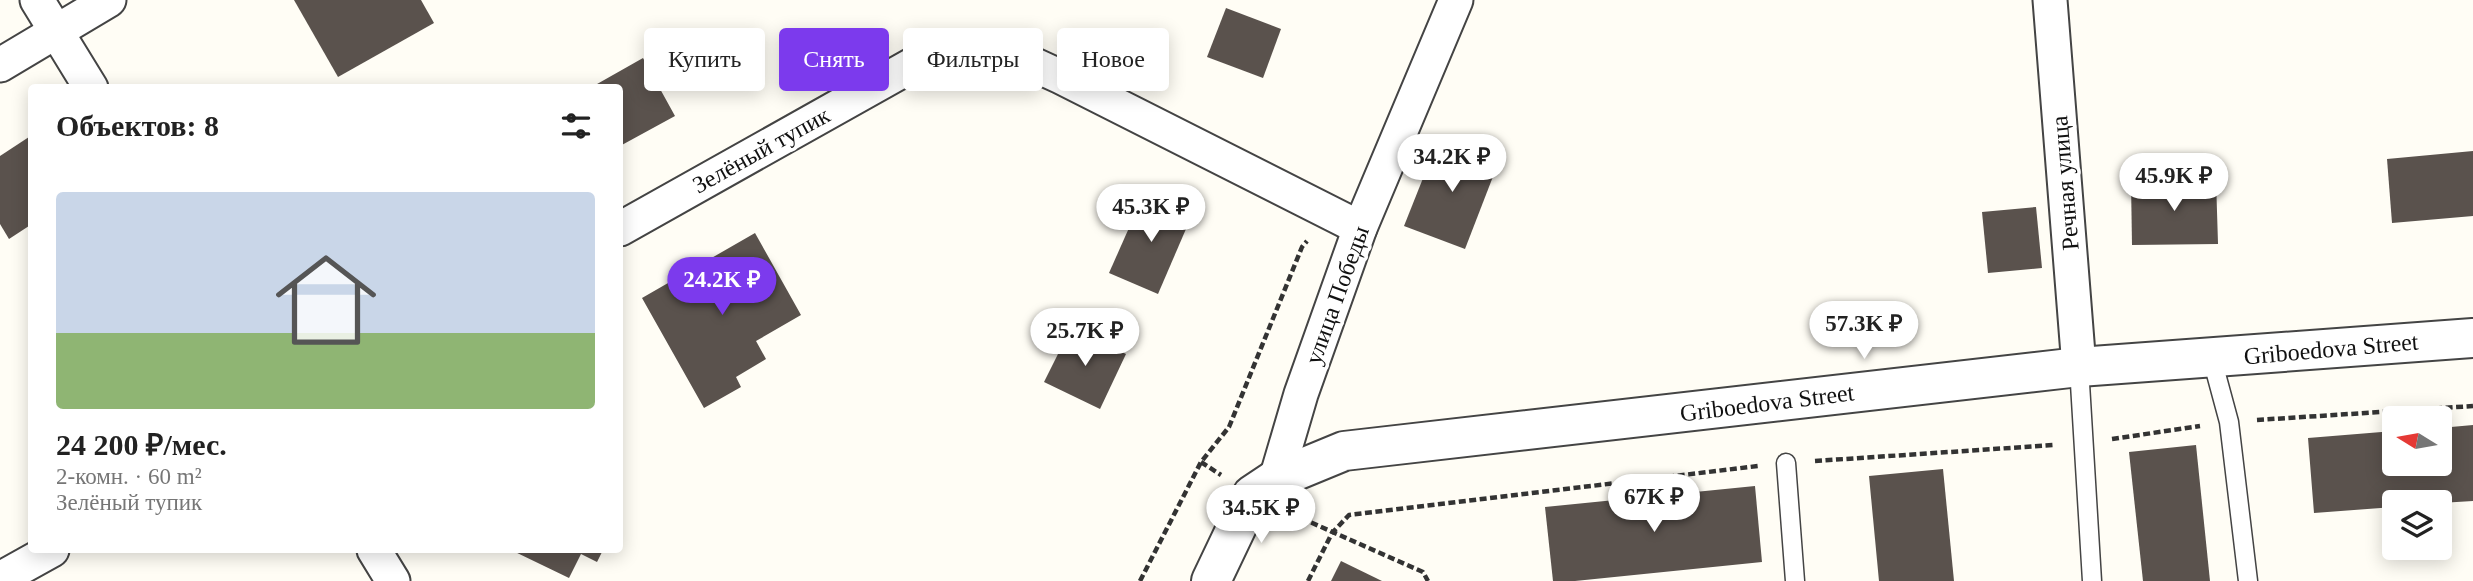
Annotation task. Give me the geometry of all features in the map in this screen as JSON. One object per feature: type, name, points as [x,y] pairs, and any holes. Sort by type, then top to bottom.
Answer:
[{"type":"street","points":[[37,0],[89,84]]},
{"type":"street","points":[[0,65],[109,0]]},
{"type":"street","name":"улица Победы","points":[[1211,581],[1264,487],[1301,394],[1360,228],[1456,0]]},
{"type":"street","name":"Речная улица","points":[[2050,0],[2079,367]]},
{"type":"street","name":"Зелёный тупик","points":[[623,227],[939,50],[980,47],[1024,59],[1360,228]]},
{"type":"street","name":"Griboedova Street","points":[[1264,487],[1344,451],[2079,367],[2473,338]]},
{"type":"street","points":[[0,579],[47,553]]},
{"type":"street","points":[[376,553],[393,581]]},
{"type":"lane","points":[[2212,359],[2230,422],[2248,581]]},
{"type":"lane","points":[[2079,367],[2092,581]]},
{"type":"lane","points":[[1786,463],[1796,581]]},
{"type":"path","points":[[1140,581],[1201,462],[1229,426],[1302,247],[1328,212]]},
{"type":"path","points":[[1308,581],[1332,533],[1349,515],[1786,463],[2084,443],[2230,422],[2473,405]]},
{"type":"path","points":[[1264,487],[1332,533],[1423,572],[1428,581]]},
{"type":"building","points":[[294,0],[421,0],[434,23],[338,77]]},
{"type":"building","points":[[1226,8],[1281,29],[1263,78],[1207,57]]},
{"type":"building","points":[[643,58],[644,91],[661,91],[675,116],[623,144],[623,84],[597,84]]},
{"type":"building","points":[[28,138],[28,227],[9,239],[0,224],[0,156]]},
{"type":"building","points":[[1439,138],[1499,161],[1465,249],[1404,226]]},
{"type":"building","points":[[2473,151],[2473,216],[2392,223],[2387,159]]},
{"type":"building","points":[[2216,180],[2218,244],[2132,245],[2131,182]]},
{"type":"building","points":[[1144,194],[1192,215],[1158,294],[1109,273]]},
{"type":"building","points":[[2036,207],[2042,268],[1988,273],[1982,212]]},
{"type":"building","points":[[755,233],[801,315],[756,341],[766,359],[736,377],[741,387],[704,408],[642,298]]},
{"type":"building","points":[[1071,328],[1126,354],[1100,409],[1044,382]]},
{"type":"building","points":[[2473,425],[2473,501],[2452,502],[2452,490],[2382,490],[2382,508],[2314,513],[2308,438],[2382,432],[2382,476],[2452,476],[2452,427]]},
{"type":"building","points":[[2196,445],[2210,581],[2143,581],[2129,452]]},
{"type":"building","points":[[1943,469],[1954,581],[1879,581],[1869,476]]},
{"type":"building","points":[[1755,486],[1762,562],[1553,581],[1545,507]]},
{"type":"building","points":[[517,553],[602,553],[597,562],[581,554],[569,578]]},
{"type":"building","points":[[1341,561],[1382,581],[1331,581]]}]
